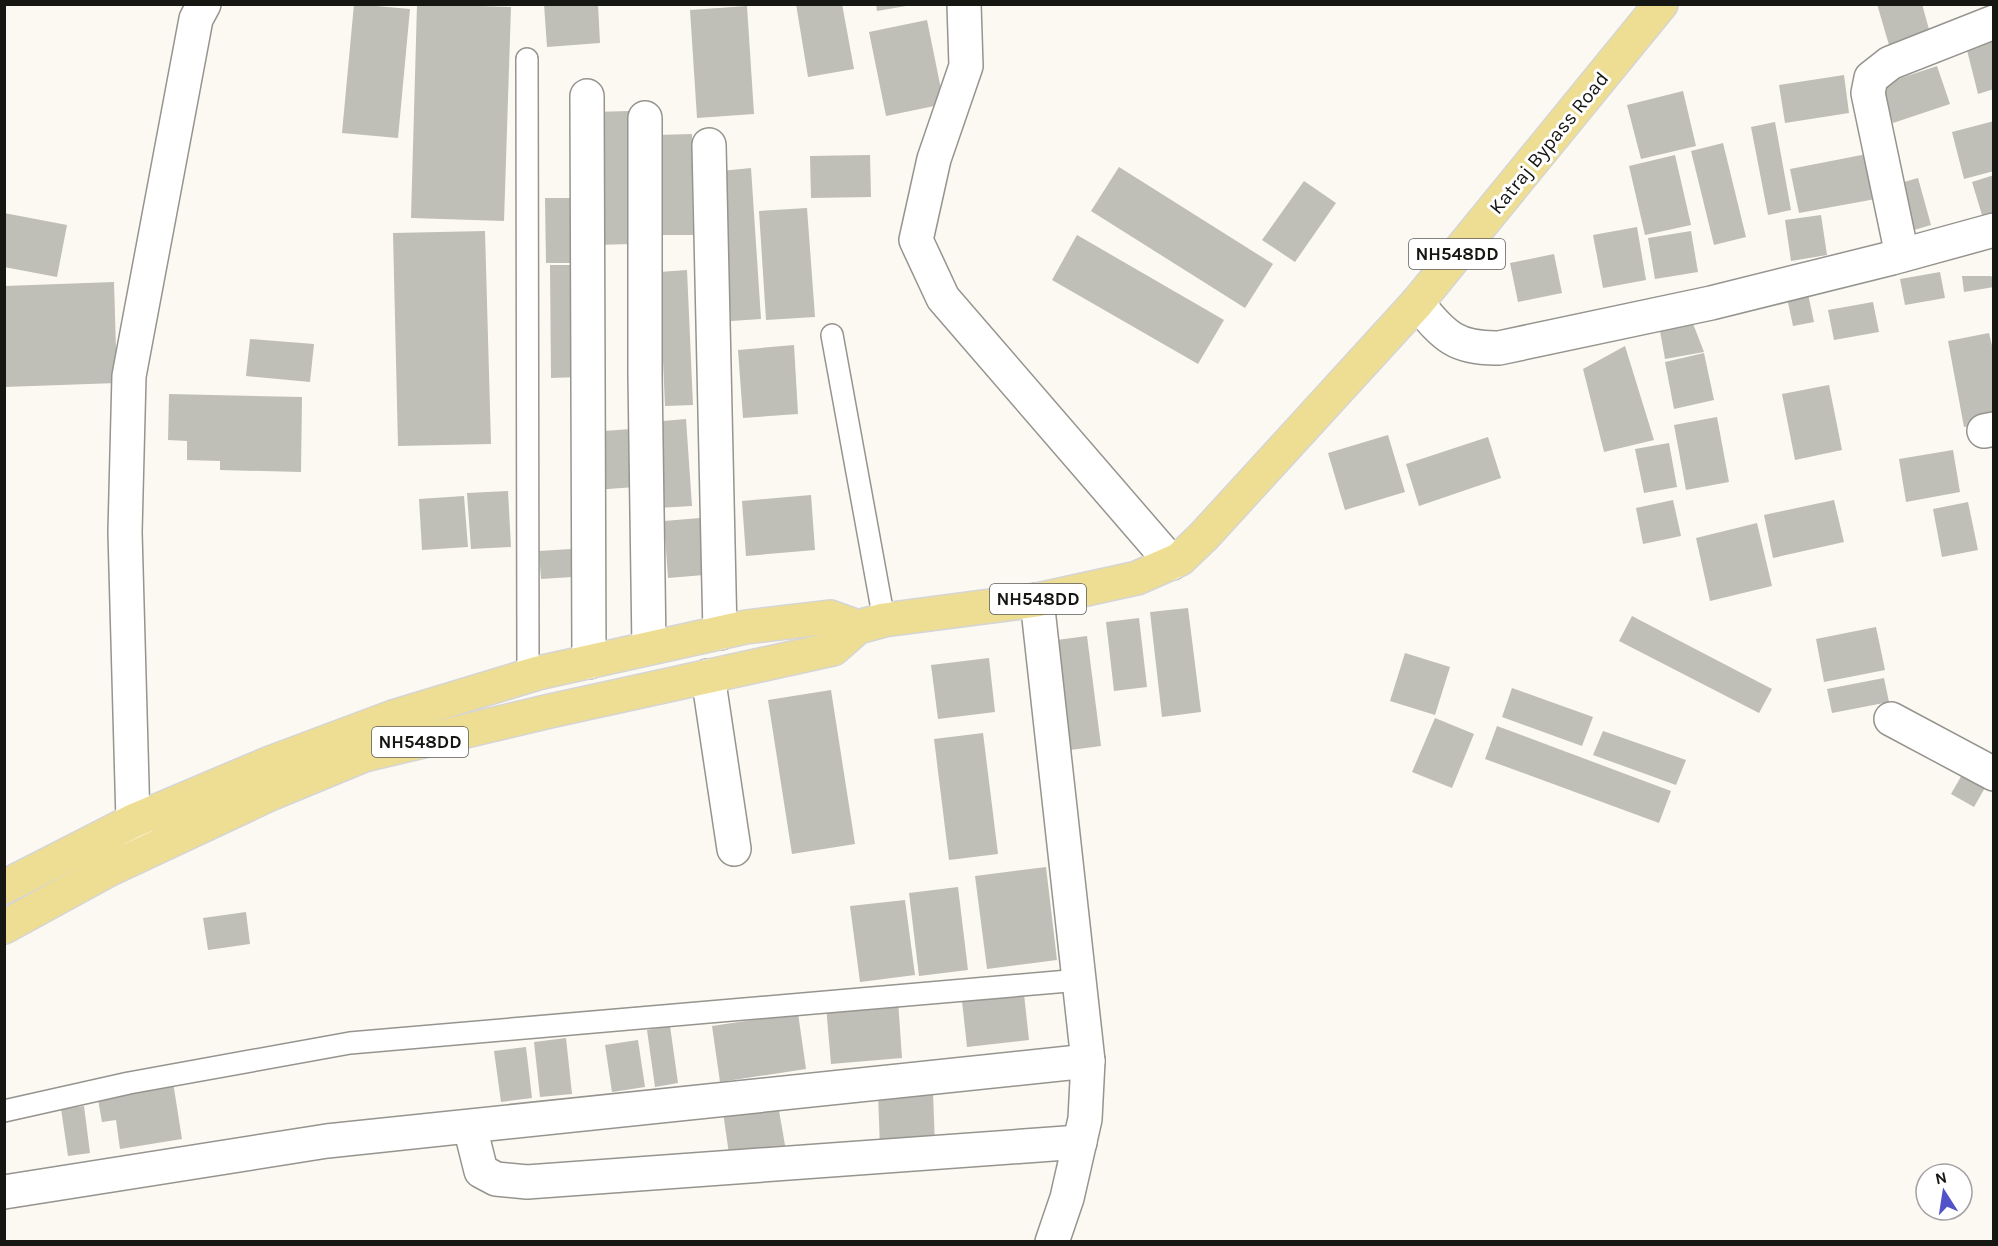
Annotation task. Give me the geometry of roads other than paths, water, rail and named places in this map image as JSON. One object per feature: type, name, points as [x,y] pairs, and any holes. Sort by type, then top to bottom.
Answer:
[{"type":"highway","name":"Katraj Bypass Road","points":[[1172,563],[1180,559],[1204,536],[1417,303],[1661,4]]},
{"type":"highway","name":"NH548DD","points":[[4,887],[133,821],[270,763],[381,722],[528,676],[746,627],[830,617],[871,623],[1037,600],[1137,578],[1172,563]]},
{"type":"highway","name":"NH548DD","points":[[4,927],[108,870],[272,793],[364,755],[833,649],[871,623]]},
{"type":"highway","points":[[602,659],[622,695]]},
{"type":"street","points":[[142,854],[133,821],[124,532],[129,376],[196,19],[204,4]]},
{"type":"street","points":[[964,4],[966,66],[934,159],[916,240],[943,298],[1172,563]]},
{"type":"street","points":[[1902,255],[1868,93],[1871,78],[1890,63],[1994,22]]},
{"type":"street","points":[[587,96],[602,659]]},
{"type":"street","points":[[645,118],[645,375],[649,648]]},
{"type":"street","points":[[709,145],[720,633]]},
{"type":"street","points":[[1417,303],[1441,332],[1475,348],[1498,348],[1711,303],[1994,230]]},
{"type":"street","points":[[1037,600],[1088,1061],[1085,1119],[1067,1198],[1052,1242]]},
{"type":"street","points":[[708,676],[734,849]]},
{"type":"street","points":[[1891,720],[1994,774]]},
{"type":"street","points":[[4,1192],[327,1141],[1088,1061]]},
{"type":"street","points":[[470,1127],[481,1171],[496,1179],[527,1182],[1080,1142]]},
{"type":"lane","points":[[527,59],[528,676]]},
{"type":"lane","points":[[832,335],[871,623]]},
{"type":"lane","points":[[4,1111],[129,1083],[350,1043],[1080,980]]}]
